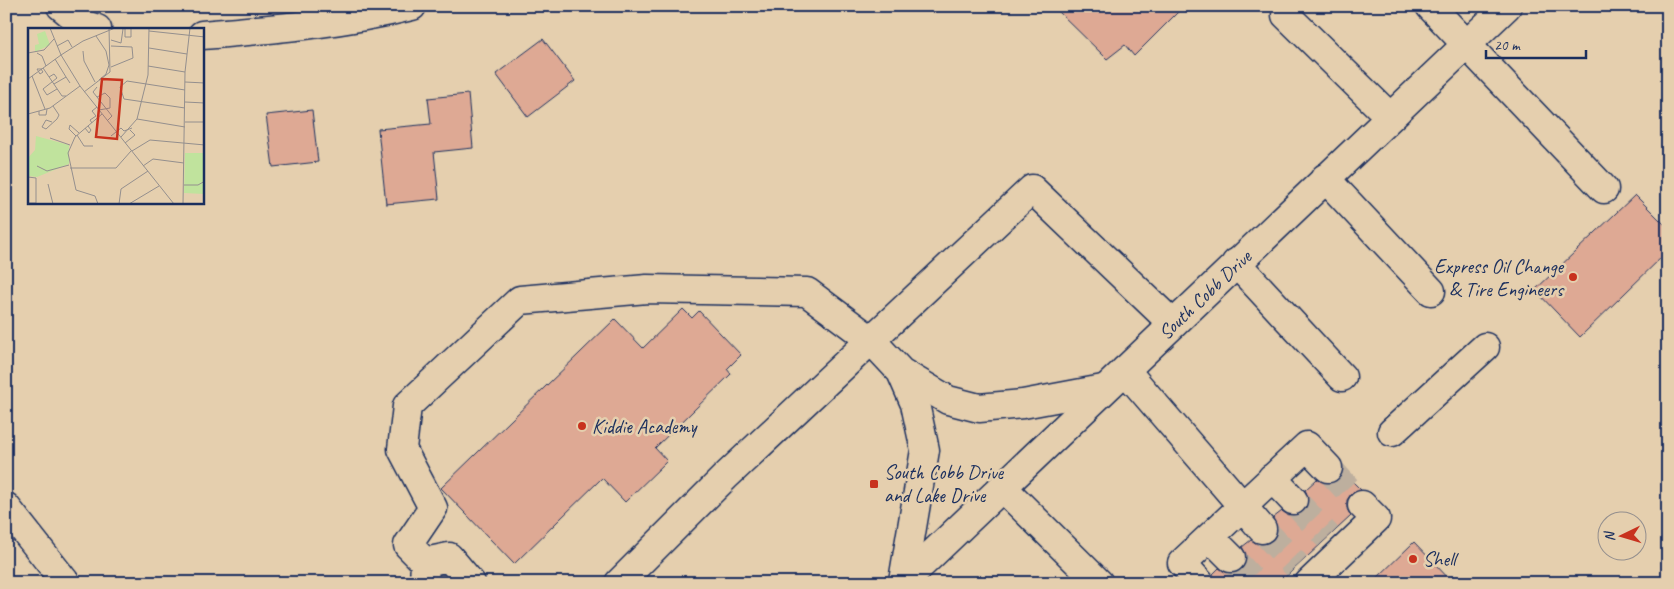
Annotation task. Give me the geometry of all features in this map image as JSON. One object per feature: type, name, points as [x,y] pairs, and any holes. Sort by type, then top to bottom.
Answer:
[{"type":"main road","points":[[61,6],[84,24],[94,28]]},
{"type":"main road","points":[[204,35],[320,23],[391,12],[412,6]]},
{"type":"main road","points":[[1430,6],[1604,189]]},
{"type":"main road","name":"South Cobb Drive","points":[[903,582],[1103,389],[1507,6]]},
{"type":"main road","points":[[1286,16],[1390,118]]},
{"type":"main road","points":[[1325,178],[1431,291]]},
{"type":"main road","points":[[618,583],[732,471],[1032,189],[1173,324]]},
{"type":"main road","points":[[1236,263],[1342,377]]},
{"type":"main road","points":[[471,583],[449,557],[419,563],[434,508],[402,449],[407,406],[520,300],[647,289],[807,292],[871,340],[901,372],[948,400],[979,408],[1023,404],[1103,389]]},
{"type":"main road","points":[[1392,432],[1485,347]]},
{"type":"main road","points":[[1124,370],[1262,529]]},
{"type":"main road","points":[[901,372],[915,404],[925,450],[903,582]]},
{"type":"main road","points":[[1200,583],[1182,563],[1307,446],[1328,468]]},
{"type":"main road","points":[[1272,478],[1293,500]]},
{"type":"main road","points":[[1002,487],[1099,583]]},
{"type":"main road","points":[[1306,577],[1335,545],[1376,519],[1362,505]]},
{"type":"main road","points":[[6,507],[66,583]]},
{"type":"main road","points":[[1210,537],[1231,558]]},
{"type":"building","points":[[1053,6],[1184,6],[1134,56],[1125,45],[1107,59]]},
{"type":"building","points":[[543,39],[575,81],[528,117],[496,74]]},
{"type":"building","points":[[468,94],[473,148],[434,152],[439,199],[386,204],[378,129],[431,124],[428,98]]},
{"type":"building","points":[[312,110],[318,162],[273,167],[266,115]]},
{"type":"building","points":[[1635,195],[1668,228],[1668,251],[1580,337],[1535,290]]},
{"type":"building","name":"Kiddie Academy","points":[[683,309],[692,318],[699,311],[741,355],[727,369],[731,374],[655,448],[667,461],[625,502],[602,478],[514,564],[441,488],[615,319],[643,348]]},
{"type":"building","points":[[1343,472],[1361,490],[1351,494],[1347,500],[1347,509],[1351,516],[1279,583],[1215,583],[1213,574],[1219,568],[1227,573],[1236,573],[1242,569],[1246,562],[1246,554],[1242,547],[1251,540],[1257,544],[1264,544],[1273,540],[1277,534],[1277,527],[1273,518],[1282,511],[1288,515],[1296,515],[1304,511],[1308,504],[1305,490],[1317,479],[1324,483],[1332,483],[1339,479]]},
{"type":"building","name":"Shell","points":[[1414,542],[1453,583],[1372,583]]},
{"type":"tunnel","points":[[1328,468],[1362,505]]},
{"type":"tunnel","points":[[1293,500],[1328,537]]},
{"type":"tunnel","points":[[1262,529],[1297,566]]},
{"type":"tunnel","points":[[1231,558],[1254,583]]},
{"type":"place","name":"Express Oil Change & Tire Engineers","points":[[1573,277]]},
{"type":"place","name":"Kiddie Academy","points":[[582,426]]},
{"type":"place","name":"South Cobb Drive and Lake Drive","points":[[874,484]]},
{"type":"place","name":"Shell","points":[[1413,559]]}]
